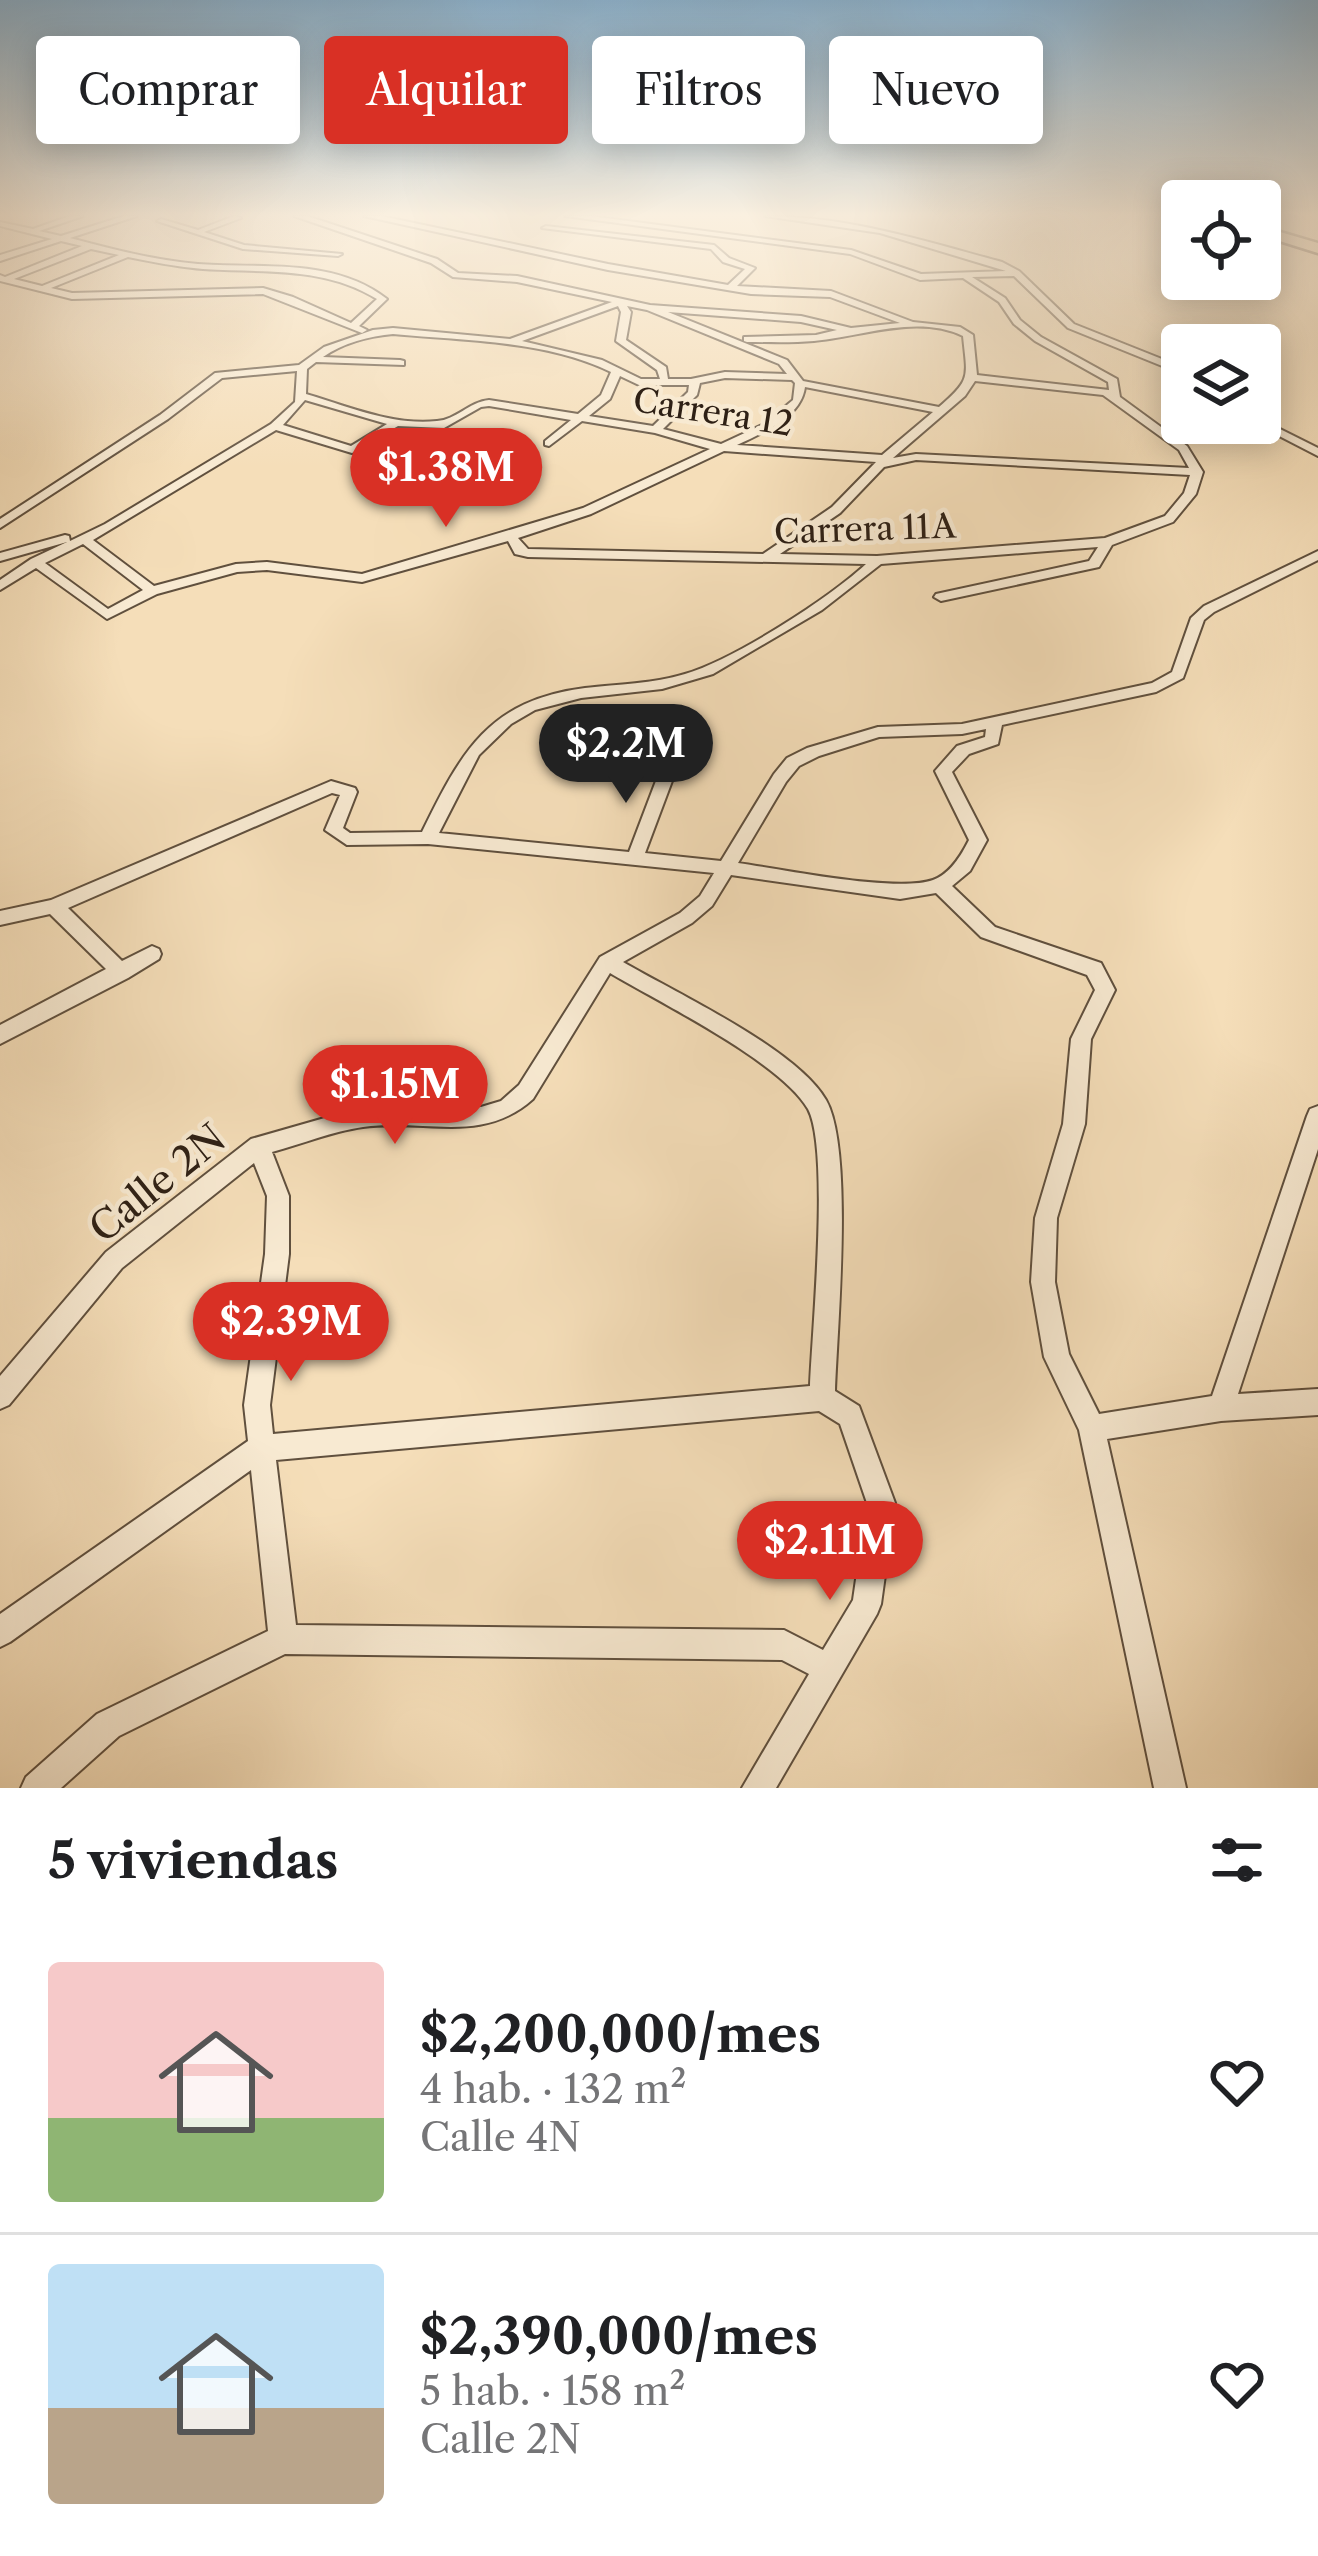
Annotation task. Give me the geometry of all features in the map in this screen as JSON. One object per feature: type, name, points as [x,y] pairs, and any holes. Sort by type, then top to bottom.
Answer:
[{"type":"street","points":[[301,299],[353,327],[373,332],[511,342],[593,360],[639,382],[724,375],[797,380],[939,410]]},
{"type":"street","points":[[353,327],[382,299]]},
{"type":"street","points":[[609,299],[650,308],[805,320],[847,331]]},
{"type":"street","points":[[747,339],[761,332],[762,318],[773,299]]},
{"type":"street","points":[[764,560],[836,510],[961,394],[972,378],[965,332],[911,324],[846,299]]},
{"type":"street","points":[[1001,299],[1037,339],[1113,381],[1115,396]]},
{"type":"street","points":[[1043,299],[1071,326],[1161,362]]},
{"type":"street","points":[[511,342],[621,302]]},
{"type":"street","points":[[621,302],[626,312],[621,341],[662,369],[664,379]]},
{"type":"street","points":[[36,562],[107,615],[152,591],[224,571],[267,566],[362,578],[587,511],[768,426],[798,401],[797,380],[783,362],[650,308]]},
{"type":"street","points":[[733,342],[816,338],[911,324]]},
{"type":"street","points":[[306,363],[373,332]]},
{"type":"street","points":[[0,586],[36,562],[109,527],[275,426],[295,410],[302,396],[306,363]]},
{"type":"street","points":[[0,524],[164,417],[218,375],[306,363],[400,363]]},
{"type":"street","points":[[549,443],[606,397],[616,374]]},
{"type":"street","points":[[972,378],[1089,387],[1115,396],[1183,448],[1197,472]]},
{"type":"street","points":[[656,430],[693,393],[695,380]]},
{"type":"street","points":[[302,396],[396,423]]},
{"type":"street","name":"Carrera 12","points":[[396,423],[444,425],[478,404],[489,403],[656,430],[716,447],[883,462],[916,457],[1197,472]]},
{"type":"street","points":[[275,426],[352,450],[396,423]]},
{"type":"street","points":[[1281,433],[1318,453]]},
{"type":"street","name":"Carrera 11A","points":[[511,536],[520,551],[528,553],[764,560],[877,560],[1107,542],[1169,519],[1190,494],[1197,472]]},
{"type":"street","points":[[0,556],[109,527]]},
{"type":"street","points":[[85,540],[152,591]]},
{"type":"street","points":[[940,597],[1094,564],[1107,542]]},
{"type":"street","name":"Calle 2N","points":[[0,1396],[114,1260],[260,1146],[363,1117],[448,1120],[508,1108],[526,1092],[607,962],[706,902],[793,762],[878,732],[994,724],[1156,687],[1178,675],[1198,618],[1209,609],[1318,555]]},
{"type":"street","points":[[428,838],[483,740],[530,705],[568,693],[695,676],[779,629],[877,560]]},
{"type":"street","points":[[0,918],[54,906],[331,787],[350,792],[334,830],[338,836],[428,838],[634,858],[900,892],[940,886],[964,866],[977,840],[943,771],[964,750],[992,740],[994,724]]},
{"type":"street","points":[[634,858],[668,773]]},
{"type":"street","points":[[940,886],[988,932],[1094,969],[1105,990],[1081,1039],[1074,1124],[1046,1218],[1042,1282],[1057,1357],[1092,1428],[1170,1788]]},
{"type":"street","points":[[54,906],[121,972]]},
{"type":"street","points":[[0,1035],[152,954]]},
{"type":"street","points":[[607,962],[791,1074],[820,1108],[828,1159],[822,1398]]},
{"type":"street","points":[[1221,1408],[1318,1116]]},
{"type":"street","points":[[260,1146],[278,1196],[277,1253],[257,1406],[283,1639]]},
{"type":"street","points":[[0,1632],[260,1448],[822,1398],[850,1415],[881,1503],[867,1604],[758,1788]]},
{"type":"street","points":[[1092,1428],[1221,1408],[1318,1402]]},
{"type":"street","points":[[38,1788],[108,1725],[283,1639],[784,1645],[830,1669]]}]
